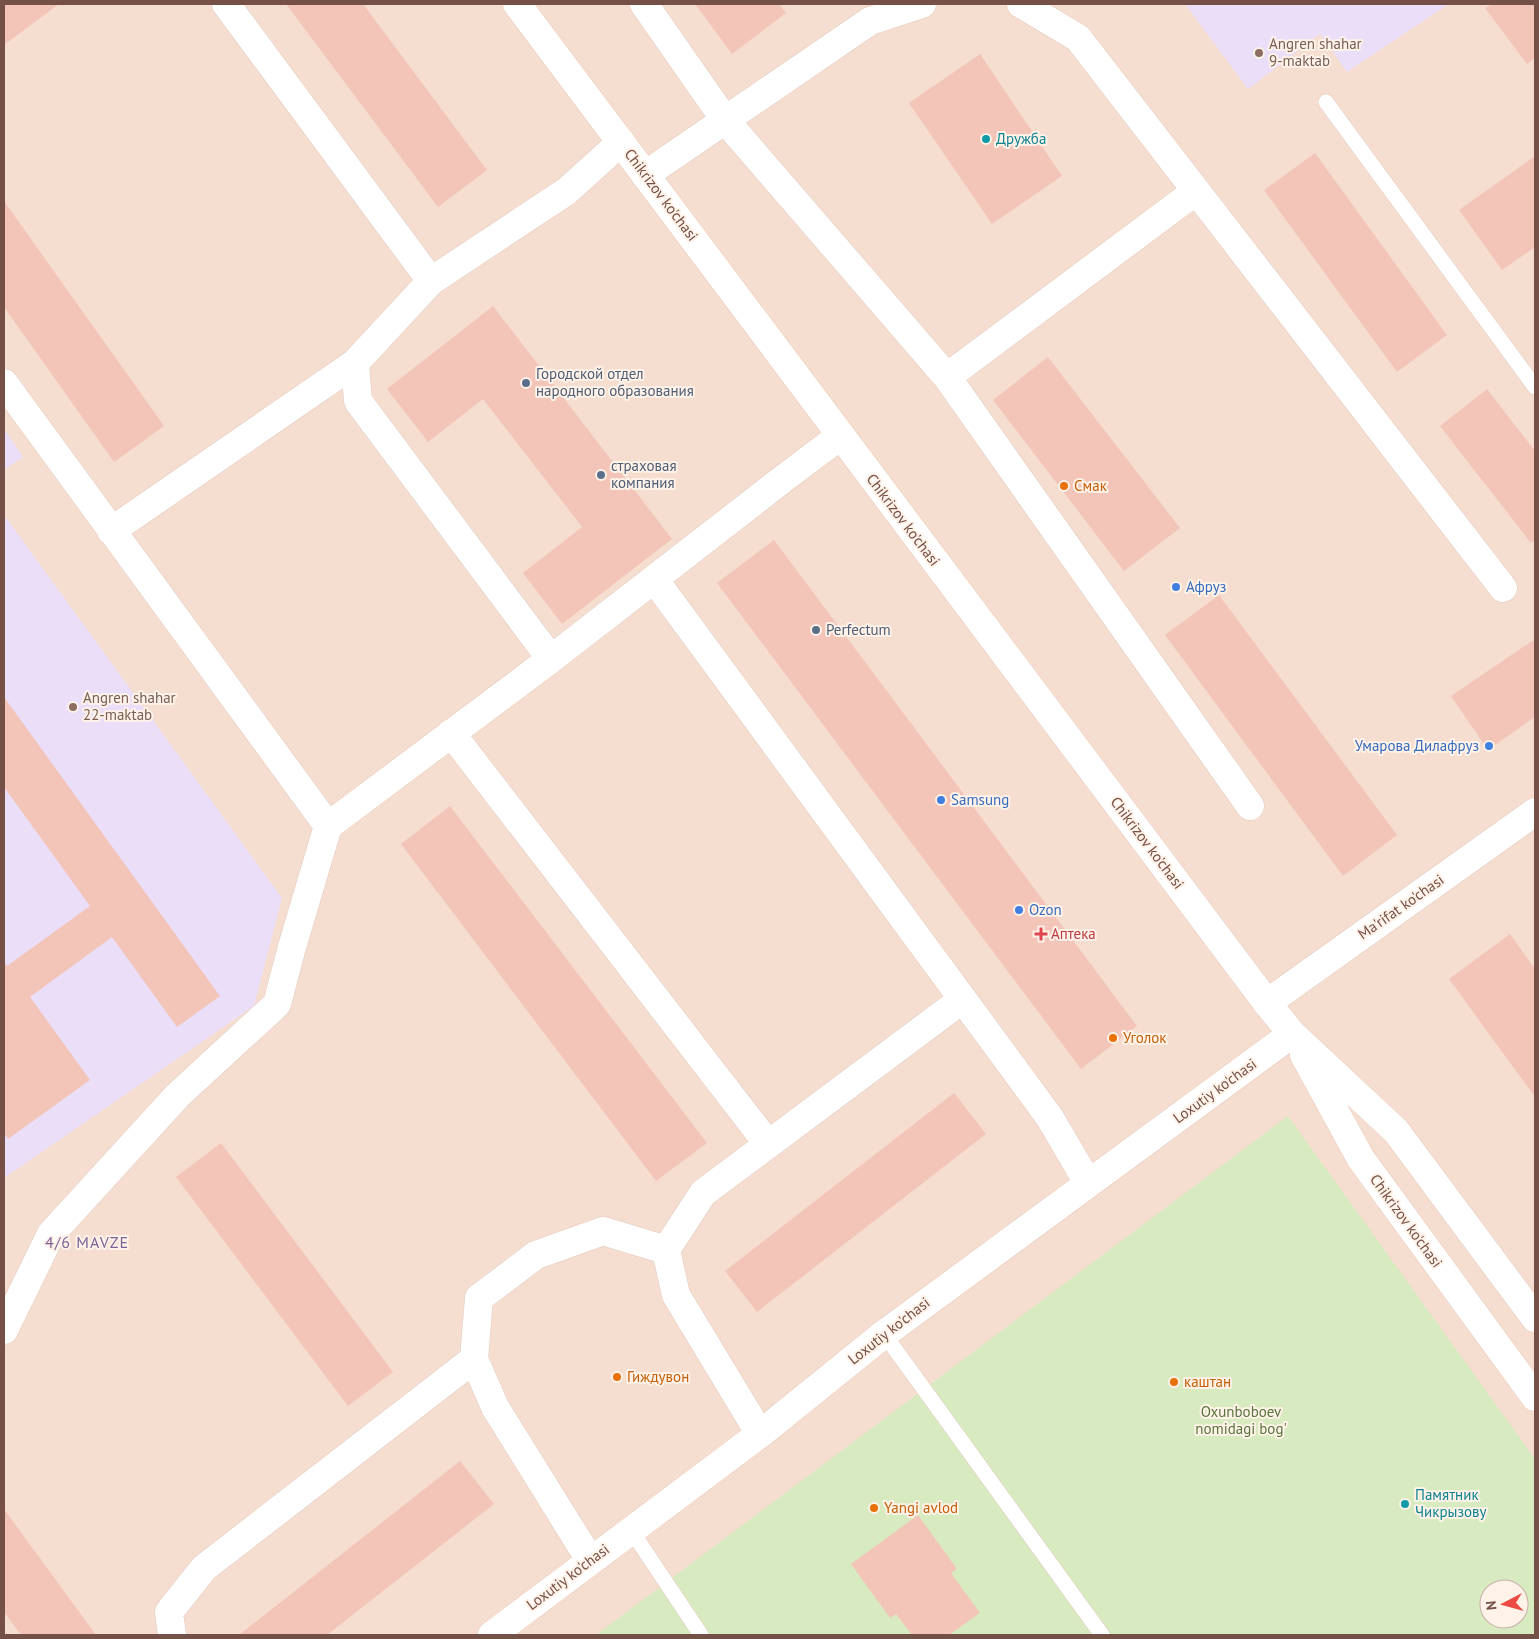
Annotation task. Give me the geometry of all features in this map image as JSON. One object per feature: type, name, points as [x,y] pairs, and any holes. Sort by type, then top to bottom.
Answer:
[{"type":"street","points":[[226,4],[430,281]]},
{"type":"street","name":"Chikrizov ko'chasi","points":[[517,4],[1267,1003],[1292,1034],[1396,1131],[1535,1318]]},
{"type":"street","points":[[644,4],[725,120],[946,376],[1250,806]]},
{"type":"street","points":[[646,175],[870,21],[922,4]]},
{"type":"street","points":[[1021,4],[1078,38],[1503,588]]},
{"type":"street","points":[[111,532],[355,363],[430,281],[567,190],[621,142]]},
{"type":"street","points":[[946,376],[1196,191]]},
{"type":"street","points":[[355,363],[358,401],[551,659]]},
{"type":"street","points":[[4,383],[111,532],[328,826]]},
{"type":"street","points":[[4,1330],[51,1234],[178,1095],[277,1004],[328,826],[551,659],[783,478],[840,436]]},
{"type":"street","points":[[654,579],[1050,1118],[1088,1184]]},
{"type":"street","points":[[451,733],[768,1144]]},
{"type":"street","name":"Ma'rifat ko'chasi","points":[[1267,1003],[1535,812]]},
{"type":"street","points":[[760,1434],[676,1295],[666,1250],[703,1193],[963,999]]},
{"type":"street","name":"Chikrizov ko'chasi","points":[[1292,1034],[1361,1160],[1535,1397]]},
{"type":"street","name":"Loxutiy ko'chasi","points":[[492,1635],[760,1434],[884,1334],[1292,1034]]},
{"type":"street","points":[[590,1560],[495,1407],[474,1359],[479,1298],[536,1255],[603,1231],[666,1250]]},
{"type":"street","points":[[172,1635],[169,1612],[204,1568],[474,1359]]},
{"type":"lane","points":[[1326,102],[1535,387]]},
{"type":"lane","points":[[884,1334],[1102,1635]]},
{"type":"lane","points":[[631,1530],[701,1635]]},
{"type":"shaded area","points":[[4,4],[1535,4],[1535,1635],[4,1635]]},
{"type":"shaded area","name":"Angren shahar 9-maktab","points":[[1185,4],[1449,4],[1347,72],[1320,34],[1248,89]]},
{"type":"shaded area","points":[[4,429],[23,457],[4,470]]},
{"type":"shaded area","name":"Angren shahar 22-maktab","points":[[4,515],[282,898],[254,1006],[4,1178]]},
{"type":"green space","name":"Oxunboboev nomidagi bog'","points":[[1288,1116],[1535,1459],[1535,1635],[596,1635]]},
{"type":"building","points":[[4,4],[59,4],[4,45]]},
{"type":"building","points":[[286,4],[363,4],[487,170],[438,207]]},
{"type":"building","points":[[695,4],[779,4],[786,13],[732,54]]},
{"type":"building","points":[[1492,4],[1535,4],[1535,58],[1527,64],[1485,8]]},
{"type":"building","name":"Дружба","points":[[980,54],[1062,176],[992,224],[909,103]]},
{"type":"building","points":[[1315,153],[1447,335],[1397,372],[1264,190]]},
{"type":"building","points":[[1535,156],[1535,247],[1502,270],[1459,210]]},
{"type":"building","points":[[4,201],[164,426],[114,462],[4,307]]},
{"type":"building","points":[[493,306],[672,539],[562,624],[523,573],[582,527],[483,399],[428,442],[387,389]]},
{"type":"building","points":[[1048,357],[1180,528],[1124,571],[993,400]]},
{"type":"building","points":[[1487,389],[1535,451],[1535,540],[1531,543],[1440,426]]},
{"type":"building","points":[[774,540],[1137,1026],[1081,1069],[717,583]]},
{"type":"building","points":[[1219,595],[1397,835],[1343,876],[1165,635]]},
{"type":"building","points":[[1535,639],[1535,717],[1488,750],[1451,696]]},
{"type":"building","points":[[4,697],[220,996],[177,1027],[112,937],[30,997],[90,1080],[8,1139],[4,1133],[4,961],[7,966],[90,906],[4,787]]},
{"type":"building","points":[[450,806],[707,1143],[656,1181],[401,844]]},
{"type":"building","points":[[1510,934],[1535,969],[1535,1097],[1449,979]]},
{"type":"building","points":[[954,1093],[986,1134],[757,1312],[725,1271]]},
{"type":"building","points":[[221,1143],[393,1372],[348,1406],[176,1177]]},
{"type":"building","points":[[460,1461],[494,1504],[327,1635],[239,1635]]},
{"type":"building","points":[[4,1509],[96,1635],[21,1635],[4,1612]]},
{"type":"building","points":[[918,1515],[957,1569],[951,1573],[980,1613],[949,1635],[912,1635],[896,1614],[890,1618],[851,1564]]},
{"type":"place","name":"Angren shahar 9-maktab","points":[[1259,53]]},
{"type":"place","name":"Дружба","points":[[986,139]]},
{"type":"place","name":"Городской отдел народного образования","points":[[526,383]]},
{"type":"place","name":"страховая компания","points":[[601,475]]},
{"type":"place","name":"Смак","points":[[1064,486]]},
{"type":"place","name":"Афруз","points":[[1176,587]]},
{"type":"place","name":"Perfectum","points":[[816,630]]},
{"type":"place","name":"Angren shahar 22-maktab","points":[[73,707]]},
{"type":"place","name":"Умарова Дилафруз","points":[[1489,746]]},
{"type":"place","name":"Samsung","points":[[941,800]]},
{"type":"place","name":"Ozon","points":[[1019,910]]},
{"type":"place","name":"Аптека","points":[[1041,934]]},
{"type":"place","name":"Уголок","points":[[1113,1038]]},
{"type":"place","name":"Гиждувон","points":[[617,1377]]},
{"type":"place","name":"каштан","points":[[1174,1382]]},
{"type":"place","name":"Памятник Чикрызову","points":[[1405,1504]]},
{"type":"place","name":"Yangi avlod","points":[[874,1508]]},
{"type":"district","name":"4/6 MAVZE","points":[[87,1242]]}]
